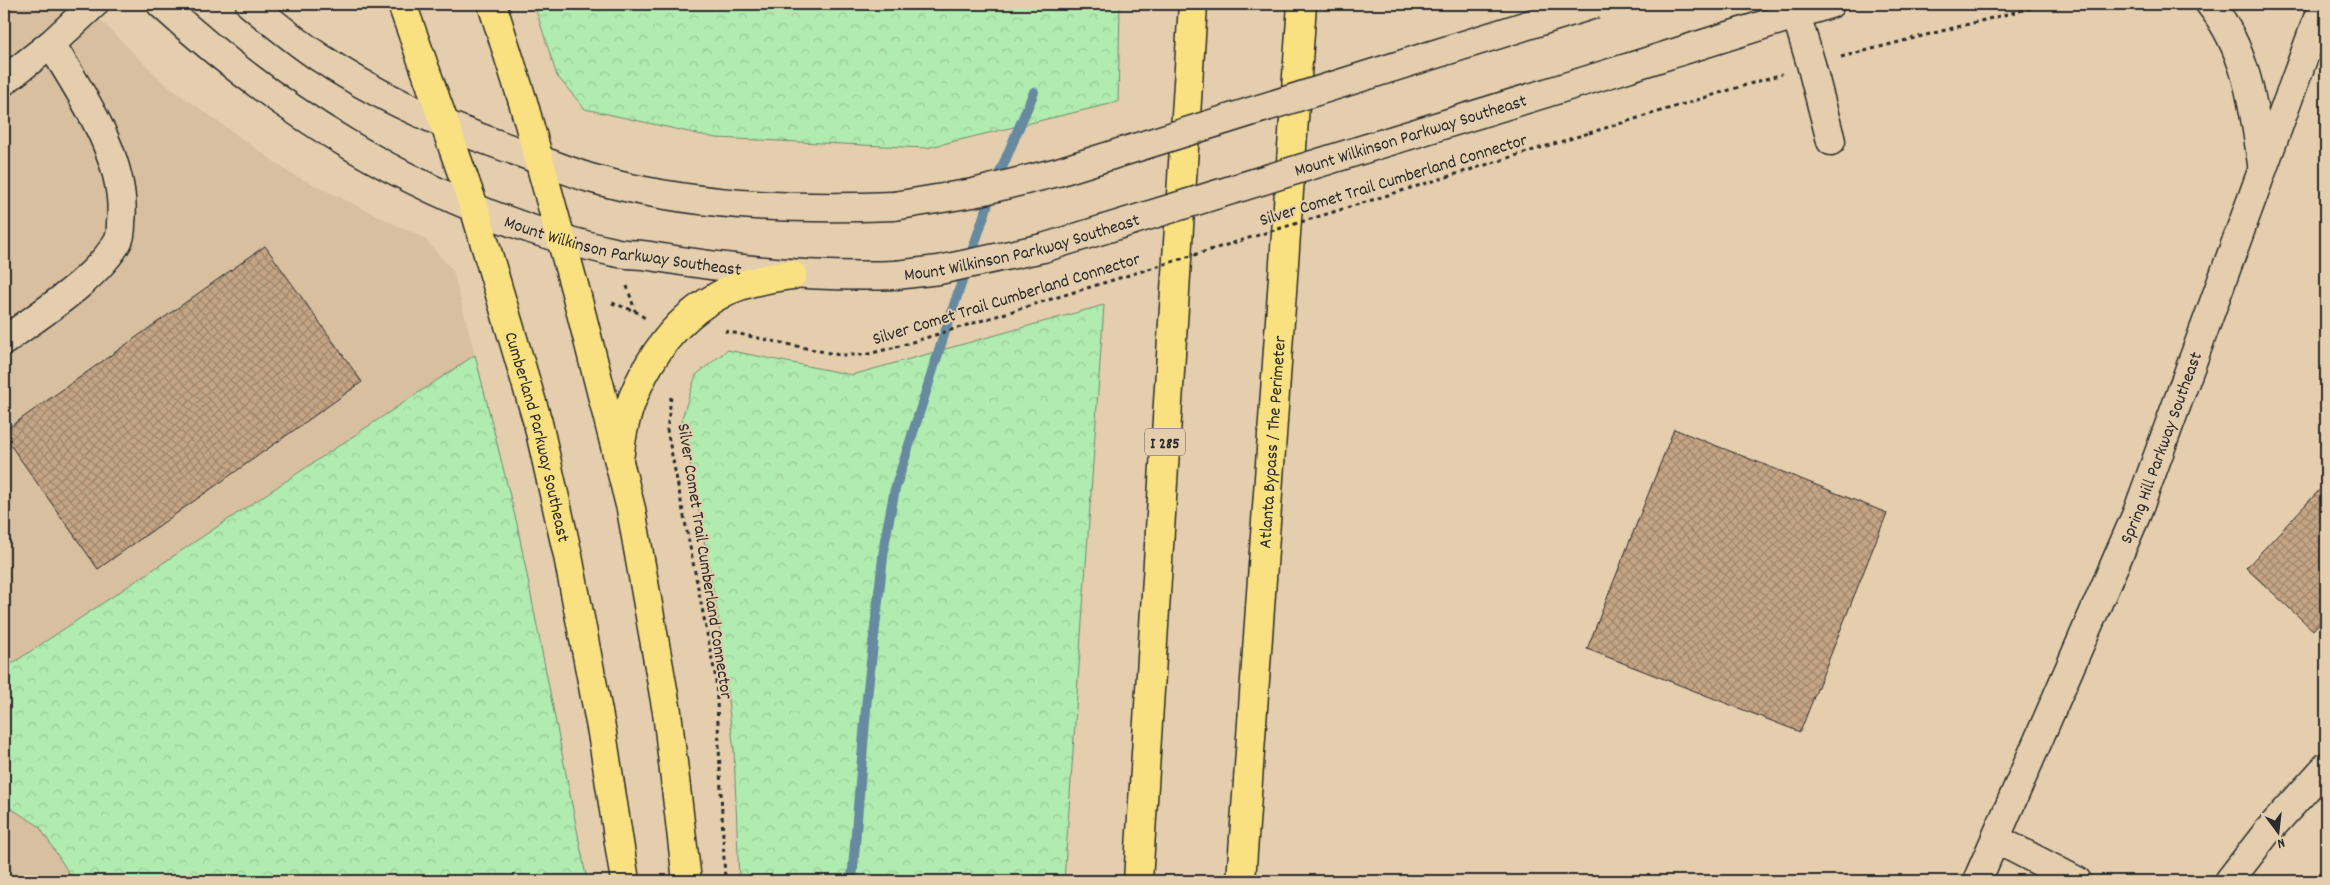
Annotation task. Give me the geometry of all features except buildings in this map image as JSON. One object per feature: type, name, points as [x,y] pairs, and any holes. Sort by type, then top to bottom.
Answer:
[{"type":"main road","name":"Cumberland Parkway Southeast","points":[[402,4],[474,207],[538,423],[568,556],[602,733],[625,881]]},
{"type":"main road","points":[[492,4],[523,102],[631,509],[655,633],[676,773],[687,881]]},
{"type":"main road","name":"I 285","points":[[1138,881],[1192,4]]},
{"type":"main road","name":"Atlanta Bypass / The Perimeter","points":[[1241,881],[1302,4]]},
{"type":"main road","points":[[620,462],[625,424],[635,395],[648,368],[669,337],[689,316],[716,296],[764,279],[792,275]]},
{"type":"street","points":[[4,80],[51,44],[94,4]]},
{"type":"street","name":"Mount Wilkinson Parkway Southeast","points":[[161,4],[250,80],[322,128],[429,188],[474,207],[560,238],[616,253],[636,254],[712,267],[792,275],[844,277],[896,276],[938,270],[1043,248],[1830,4]]},
{"type":"street","points":[[250,4],[318,57],[446,127],[590,178],[719,202],[834,208],[894,206],[973,193],[1058,172],[1595,4]]},
{"type":"street","points":[[2210,4],[2226,26],[2242,58],[2254,105],[2262,166]]},
{"type":"street","name":"Spring Hill Parkway Southeast","points":[[1977,881],[2136,513],[2323,4]]},
{"type":"street","points":[[1796,14],[1812,64],[1831,142]]},
{"type":"street","points":[[4,341],[98,270],[120,240],[122,214],[119,184],[109,152],[90,108],[51,44]]},
{"type":"street","points":[[2229,881],[2267,832],[2326,767]]},
{"type":"street","points":[[1996,838],[2077,881]]},
{"type":"path","name":"Silver Comet Trail Cumberland Connector","points":[[716,330],[839,354],[864,355],[896,347],[1589,133]]},
{"type":"path","points":[[609,302],[635,311],[627,285]]},
{"type":"path","name":"Silver Comet Trail Cumberland Connector","points":[[671,392],[667,430],[716,679],[725,881]]},
{"type":"shaded area","points":[[4,4],[84,4],[165,84],[290,173],[425,239],[453,271],[475,355],[7,667],[4,662]]},
{"type":"shaded area","points":[[4,804],[39,826],[74,881],[4,881]]},
{"type":"green space","points":[[534,4],[1120,4],[1118,102],[926,148],[716,138],[585,109],[557,76]]},
{"type":"green space","points":[[1104,305],[1064,881],[739,881],[734,751],[718,617],[682,418],[696,375],[727,350],[852,375]]},
{"type":"green space","points":[[475,355],[517,524],[587,881],[74,881],[39,826],[4,804],[4,662],[7,667]]},
{"type":"waterway","points":[[852,881],[867,697],[885,540],[895,489],[993,189],[1034,92]]}]
